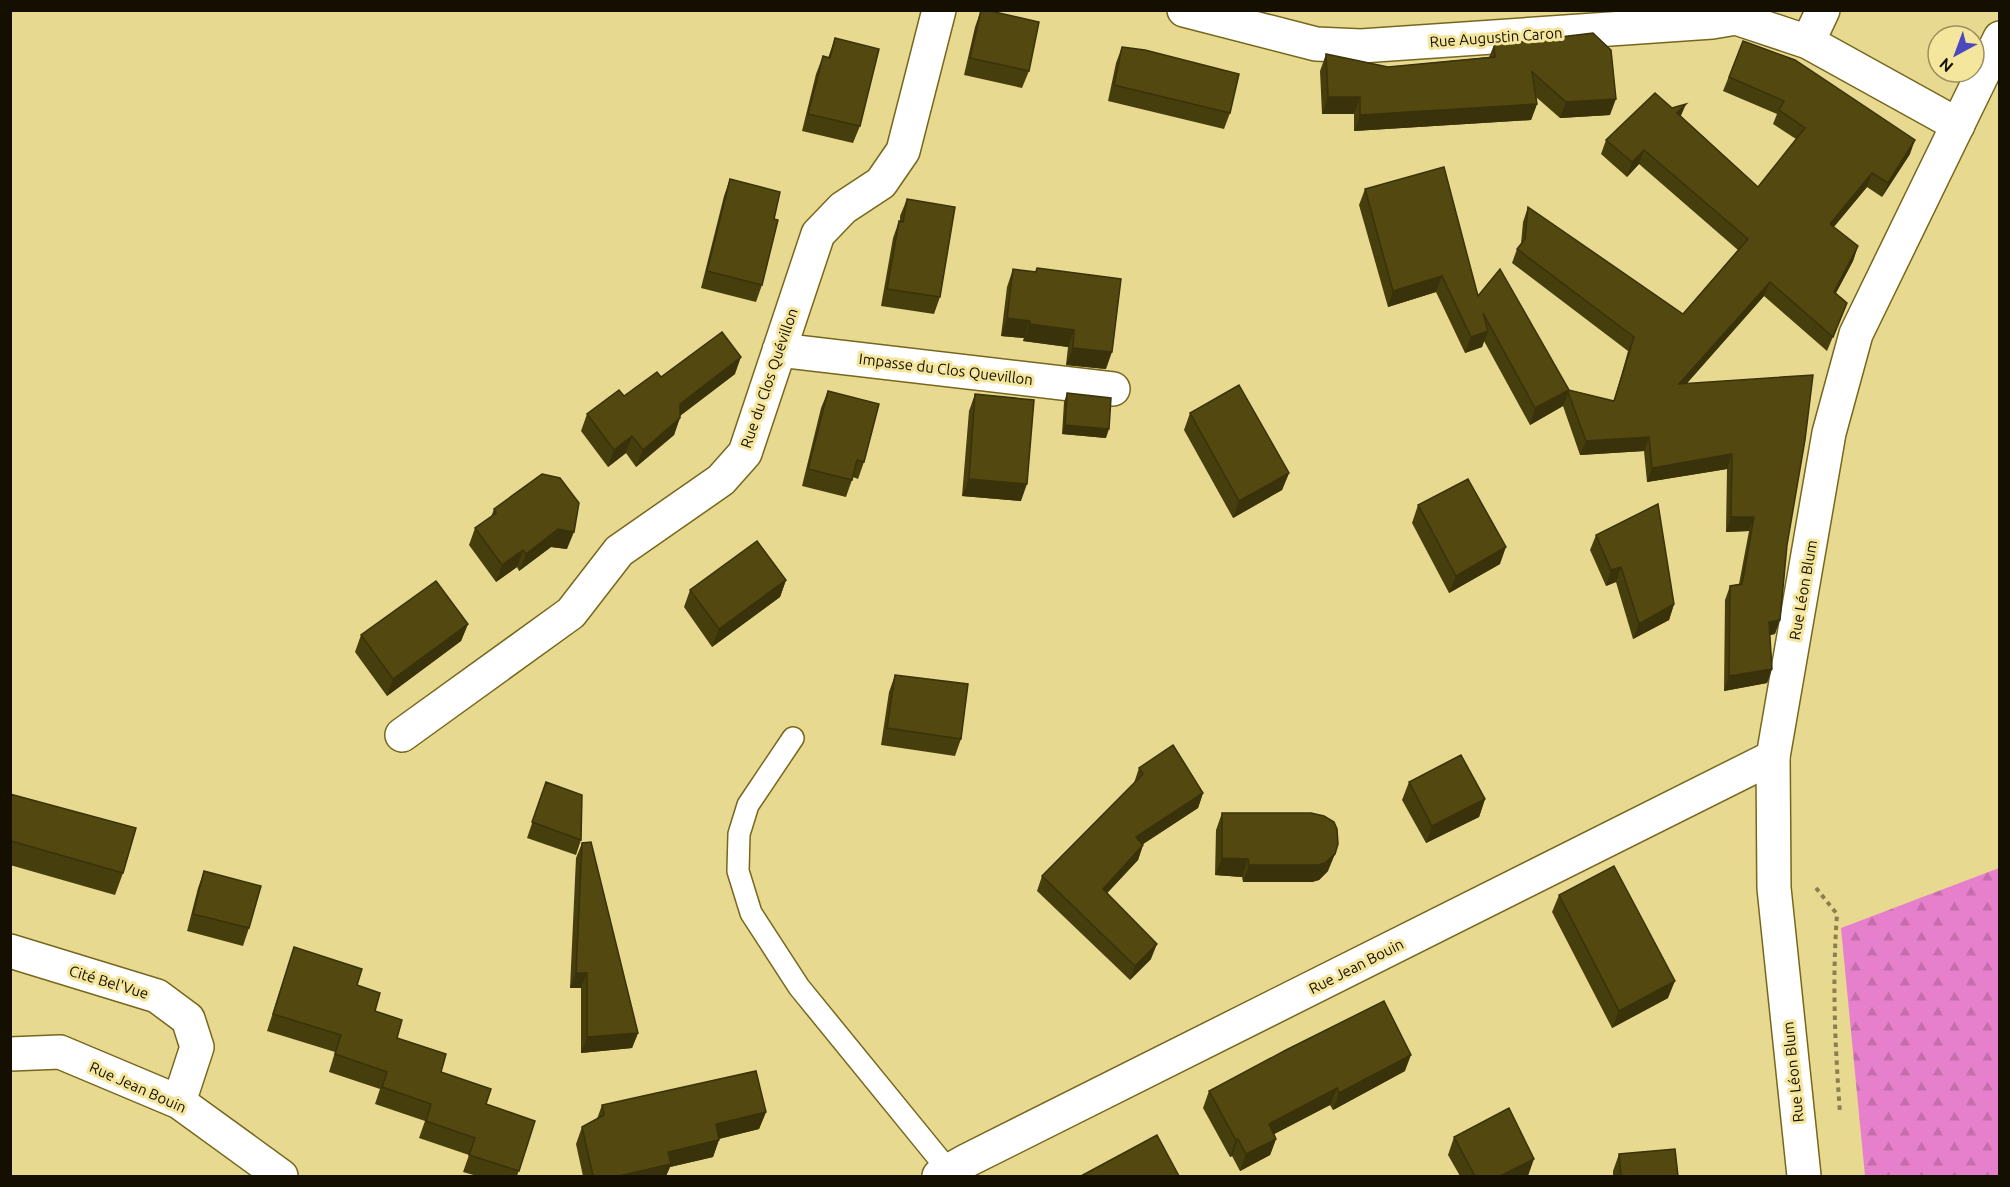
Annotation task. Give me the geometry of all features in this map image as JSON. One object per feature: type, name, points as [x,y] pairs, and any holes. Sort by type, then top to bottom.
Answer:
[{"type":"street","name":"Rue du Clos Quévillon","points":[[402,735],[571,614],[619,551],[721,480],[745,453],[818,234],[843,208],[881,183],[903,151],[939,10]]},
{"type":"street","name":"Rue Augustin Caron","points":[[1184,10],[1316,44],[1361,46],[1712,22],[1736,18],[1808,42],[1958,125]]},
{"type":"street","points":[[1808,42],[1823,10]]},
{"type":"street","name":"Rue Léon Blum","points":[[1804,1176],[1774,888],[1773,757],[1829,433],[1856,334],[2000,38]]},
{"type":"street","name":"Impasse du Clos Quevillon","points":[[779,350],[1113,388]]},
{"type":"street","name":"Rue Jean Bouin","points":[[944,1174],[1773,757]]},
{"type":"street","name":"Cité Bel'Vue","points":[[10,951],[157,996],[188,1019],[197,1047],[179,1102]]},
{"type":"street","name":"Rue Jean Bouin","points":[[10,1054],[60,1052],[179,1102],[281,1176]]},
{"type":"lane","points":[[793,738],[748,805],[739,834],[738,871],[751,913],[799,987],[944,1174]]},
{"type":"green space","points":[[1999,868],[1999,1176],[1865,1176],[1841,928]]},
{"type":"building","points":[[981,10],[1039,22],[1029,71],[970,58]]},
{"type":"building","points":[[1593,33],[1611,50],[1616,99],[1566,102],[1532,72],[1537,104],[1360,115],[1360,97],[1328,97],[1326,54],[1388,67],[1495,57],[1494,45]]},
{"type":"building","points":[[835,38],[879,49],[860,126],[808,114],[823,56],[830,58]]},
{"type":"building","points":[[1743,41],[1795,60],[1915,140],[1888,183],[1872,173],[1830,224],[1858,246],[1834,292],[1847,303],[1833,337],[1770,282],[1679,384],[1813,375],[1805,440],[1787,545],[1780,620],[1769,622],[1772,669],[1729,676],[1730,586],[1742,584],[1754,517],[1731,517],[1732,454],[1652,468],[1649,437],[1586,441],[1568,392],[1569,390],[1614,401],[1634,337],[1517,249],[1525,239],[1528,207],[1683,314],[1748,239],[1644,150],[1632,162],[1606,140],[1655,93],[1672,108],[1686,104],[1677,113],[1758,187],[1805,128],[1779,110],[1784,101],[1729,77]]},
{"type":"building","points":[[1122,47],[1145,50],[1239,74],[1230,113],[1114,85]]},
{"type":"building","points":[[1444,167],[1478,296],[1500,269],[1569,390],[1535,408],[1483,313],[1488,331],[1471,337],[1442,276],[1393,291],[1365,189]]},
{"type":"building","points":[[730,179],[780,192],[774,219],[778,220],[762,285],[707,271]]},
{"type":"building","points":[[907,199],[955,207],[940,297],[887,289],[899,221],[903,222]]},
{"type":"building","points":[[1037,268],[1121,279],[1112,352],[1073,348],[1074,330],[1030,324],[1030,321],[1007,318],[1013,269],[1036,272]]},
{"type":"building","points":[[722,332],[741,357],[680,404],[680,418],[643,450],[632,436],[614,450],[587,414],[619,390],[624,396],[657,372],[661,377]]},
{"type":"building","points":[[1239,385],[1289,473],[1239,501],[1190,413]]},
{"type":"building","points":[[828,391],[879,404],[864,462],[857,460],[852,480],[808,469]]},
{"type":"building","points":[[1067,393],[1111,398],[1109,429],[1065,425]]},
{"type":"building","points":[[975,394],[1034,400],[1027,484],[969,479]]},
{"type":"building","points":[[542,474],[560,478],[579,503],[574,532],[558,529],[526,554],[523,550],[502,565],[475,528],[496,513],[494,509]]},
{"type":"building","points":[[1468,479],[1506,547],[1456,576],[1418,505]]},
{"type":"building","points":[[1658,504],[1674,604],[1639,624],[1621,567],[1611,570],[1596,535]]},
{"type":"building","points":[[757,541],[786,580],[719,629],[690,590]]},
{"type":"building","points":[[436,581],[468,624],[393,679],[361,635]]},
{"type":"building","points":[[895,675],[968,684],[961,739],[887,728]]},
{"type":"building","points":[[1173,745],[1203,793],[1136,837],[1143,845],[1103,889],[1157,944],[1135,966],[1042,876],[1143,774],[1139,768]]},
{"type":"building","points":[[1461,755],[1485,799],[1432,826],[1409,782]]},
{"type":"building","points":[[546,782],[582,795],[581,840],[532,822]]},
{"type":"building","points":[[10,794],[136,828],[123,873],[11,841],[10,843]]},
{"type":"building","points":[[1222,813],[1311,813],[1324,816],[1334,822],[1337,829],[1338,844],[1335,854],[1325,863],[1318,865],[1249,865],[1248,859],[1222,858]]},
{"type":"building","points":[[591,842],[638,1033],[587,1037],[587,973],[576,973],[582,843]]},
{"type":"building","points":[[1614,866],[1675,981],[1619,1011],[1559,895]]},
{"type":"building","points":[[204,871],[261,886],[249,928],[193,914]]},
{"type":"building","points":[[294,947],[362,969],[357,985],[380,993],[375,1011],[402,1020],[397,1038],[446,1054],[441,1072],[491,1089],[486,1104],[535,1121],[519,1171],[469,1155],[475,1138],[426,1121],[431,1104],[382,1087],[387,1072],[335,1054],[341,1035],[273,1014]]},
{"type":"building","points":[[1384,1001],[1411,1055],[1339,1093],[1337,1088],[1269,1124],[1276,1139],[1246,1154],[1209,1091]]},
{"type":"building","points":[[756,1071],[766,1112],[716,1124],[719,1140],[668,1152],[671,1164],[619,1176],[593,1176],[582,1127],[604,1115],[602,1105]]},
{"type":"building","points":[[1509,1108],[1534,1159],[1500,1176],[1475,1176],[1454,1137]]},
{"type":"building","points":[[1157,1135],[1179,1176],[1081,1176]]},
{"type":"building","points":[[1675,1149],[1678,1176],[1621,1176],[1619,1154]]}]
